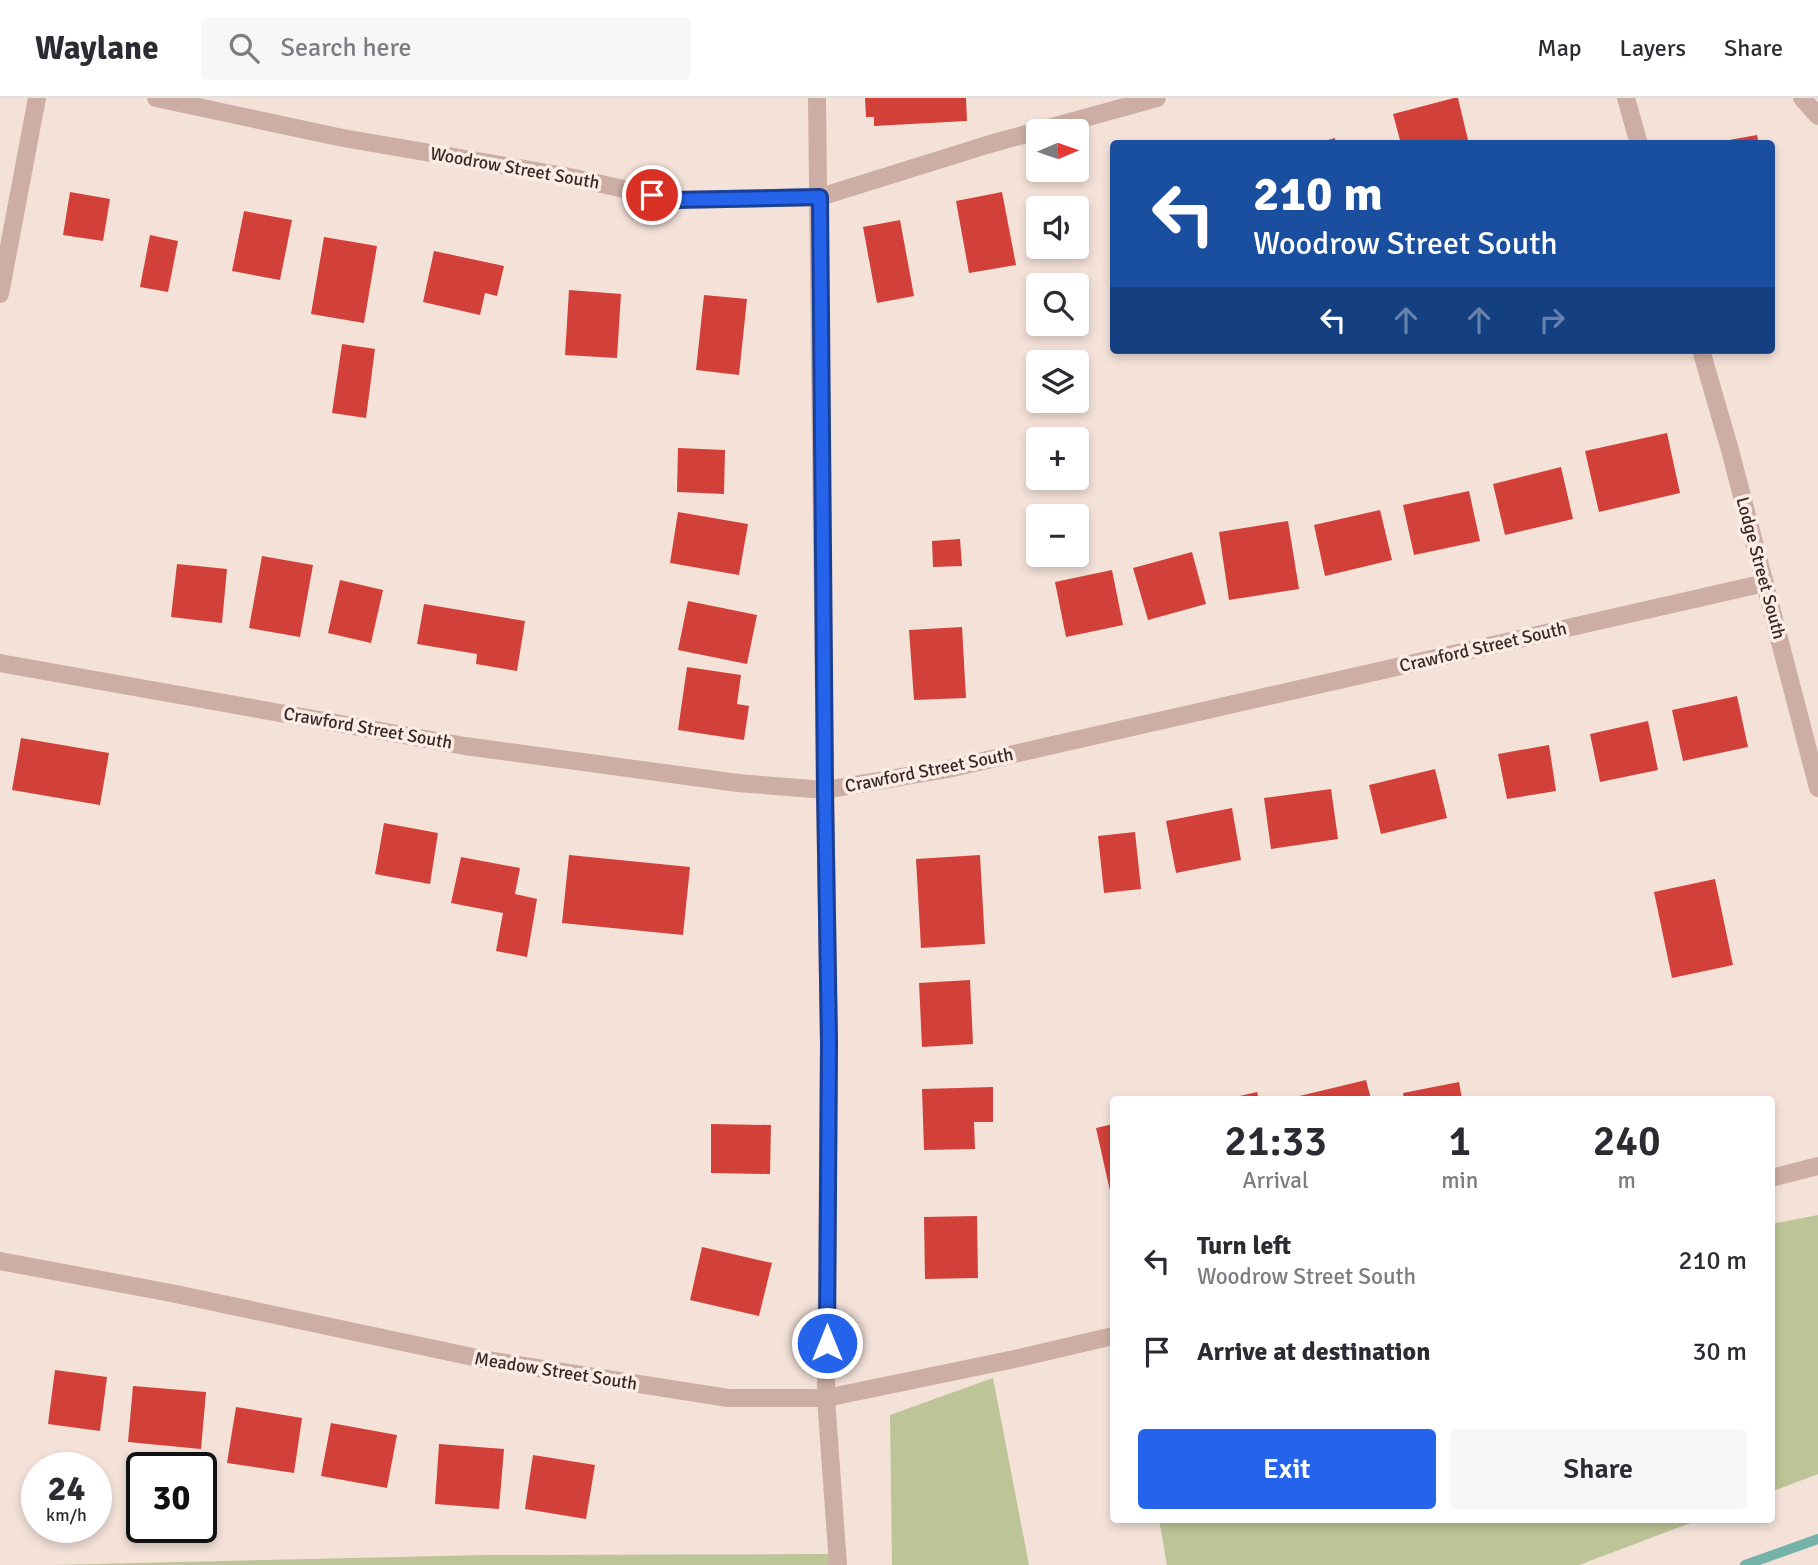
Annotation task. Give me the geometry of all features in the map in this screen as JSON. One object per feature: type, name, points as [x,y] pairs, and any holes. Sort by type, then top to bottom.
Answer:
[{"type":"street","points":[[0,295],[37,98]]},
{"type":"street","name":"Woodrow Street South","points":[[156,98],[343,138],[565,176],[674,200],[820,197],[990,144],[1157,98]]},
{"type":"street","points":[[817,98],[829,1043],[826,1398],[838,1565]]},
{"type":"street","points":[[1626,98],[1638,140]]},
{"type":"street","points":[[1802,98],[1818,116]]},
{"type":"street","name":"Lodge Street South","points":[[1702,354],[1731,450],[1818,788]]},
{"type":"street","name":"Crawford Street South","points":[[0,663],[465,746],[738,783],[825,790],[948,769],[1765,583]]},
{"type":"street","points":[[1775,1177],[1818,1166]]},
{"type":"street","name":"Meadow Street South","points":[[0,1261],[171,1293],[487,1360],[727,1398],[826,1398],[1110,1337]]},
{"type":"green space","points":[[1818,1215],[1818,1474],[1775,1490],[1775,1223]]},
{"type":"green space","points":[[993,1378],[1029,1565],[892,1565],[890,1415]]},
{"type":"green space","points":[[1160,1523],[1690,1523],[1579,1565],[1167,1565]]},
{"type":"green space","points":[[837,1554],[837,1565],[53,1565],[485,1555]]},
{"type":"building","points":[[865,98],[966,98],[967,121],[874,126],[874,117],[866,117]]},
{"type":"building","points":[[1458,98],[1468,140],[1400,140],[1393,114]]},
{"type":"building","points":[[1757,135],[1758,140],[1729,140]]},
{"type":"building","points":[[70,192],[110,199],[103,241],[63,235]]},
{"type":"building","points":[[1002,192],[1016,265],[969,273],[956,201]]},
{"type":"building","points":[[244,211],[292,220],[280,280],[232,271]]},
{"type":"building","points":[[900,220],[914,296],[877,303],[863,227]]},
{"type":"building","points":[[150,235],[178,241],[168,292],[140,287]]},
{"type":"building","points":[[324,237],[377,246],[364,323],[311,314]]},
{"type":"building","points":[[434,251],[504,266],[497,296],[485,293],[480,315],[423,302]]},
{"type":"building","points":[[569,290],[621,294],[617,358],[565,355]]},
{"type":"building","points":[[704,295],[747,299],[739,375],[696,370]]},
{"type":"building","points":[[342,344],[375,349],[366,418],[332,413]]},
{"type":"building","points":[[1667,433],[1680,493],[1599,512],[1585,451]]},
{"type":"building","points":[[678,448],[725,450],[724,494],[677,492]]},
{"type":"building","points":[[1561,467],[1573,519],[1505,535],[1493,484]]},
{"type":"building","points":[[1469,491],[1480,541],[1414,555],[1403,505]]},
{"type":"building","points":[[1380,510],[1392,560],[1325,576],[1314,525]]},
{"type":"building","points":[[678,512],[748,524],[739,575],[670,563]]},
{"type":"building","points":[[1288,521],[1299,589],[1229,600],[1219,532]]},
{"type":"building","points":[[960,539],[962,566],[933,567],[932,541]]},
{"type":"building","points":[[1192,552],[1206,604],[1148,620],[1133,568]]},
{"type":"building","points":[[262,556],[313,565],[300,637],[249,628]]},
{"type":"building","points":[[177,564],[227,569],[222,623],[171,617]]},
{"type":"building","points":[[1112,570],[1123,625],[1066,637],[1055,582]]},
{"type":"building","points":[[340,580],[383,590],[371,643],[328,633]]},
{"type":"building","points":[[688,601],[757,615],[747,664],[678,650]]},
{"type":"building","points":[[424,604],[525,621],[517,671],[476,664],[477,654],[417,644]]},
{"type":"building","points":[[962,627],[966,698],[914,700],[909,630]]},
{"type":"building","points":[[687,667],[741,675],[737,704],[749,706],[744,740],[678,730]]},
{"type":"building","points":[[1737,696],[1748,747],[1683,761],[1672,710]]},
{"type":"building","points":[[1648,721],[1658,770],[1600,782],[1590,734]]},
{"type":"building","points":[[21,738],[109,753],[100,805],[12,790]]},
{"type":"building","points":[[1549,745],[1556,791],[1507,799],[1498,754]]},
{"type":"building","points":[[1435,769],[1447,818],[1381,834],[1369,785]]},
{"type":"building","points":[[1331,789],[1338,839],[1271,849],[1264,798]]},
{"type":"building","points":[[1232,808],[1241,860],[1176,873],[1166,821]]},
{"type":"building","points":[[384,823],[438,833],[430,884],[375,874]]},
{"type":"building","points":[[1135,832],[1141,889],[1104,893],[1098,836]]},
{"type":"building","points":[[569,855],[690,867],[683,935],[562,923]]},
{"type":"building","points":[[980,855],[985,944],[921,948],[916,859]]},
{"type":"building","points":[[461,857],[520,868],[515,894],[537,899],[527,957],[496,951],[503,913],[451,903]]},
{"type":"building","points":[[1715,879],[1733,965],[1672,978],[1654,892]]},
{"type":"building","points":[[970,980],[973,1044],[922,1047],[919,983]]},
{"type":"building","points":[[1366,1080],[1370,1096],[1299,1096]]},
{"type":"building","points":[[1459,1082],[1461,1096],[1404,1096],[1403,1093]]},
{"type":"building","points":[[993,1087],[993,1122],[974,1122],[975,1149],[924,1150],[922,1089]]},
{"type":"building","points":[[1257,1092],[1258,1096],[1240,1096]]},
{"type":"building","points":[[711,1124],[771,1125],[770,1174],[711,1173]]},
{"type":"building","points":[[1110,1125],[1110,1191],[1096,1128]]},
{"type":"building","points":[[977,1216],[978,1278],[925,1279],[924,1217]]},
{"type":"building","points":[[702,1247],[772,1263],[759,1316],[690,1300]]},
{"type":"building","points":[[55,1370],[107,1377],[100,1431],[48,1424]]},
{"type":"building","points":[[133,1386],[206,1392],[201,1449],[128,1442]]},
{"type":"building","points":[[236,1407],[302,1418],[294,1473],[227,1463]]},
{"type":"building","points":[[331,1423],[397,1435],[387,1488],[321,1476]]},
{"type":"building","points":[[439,1444],[504,1449],[499,1509],[435,1504]]},
{"type":"building","points":[[533,1455],[595,1465],[586,1519],[525,1509]]},
{"type":"waterway","points":[[1745,1565],[1818,1539]]},
{"type":"route","points":[[652,195],[674,200],[820,197],[829,1043],[827,1343]]}]
